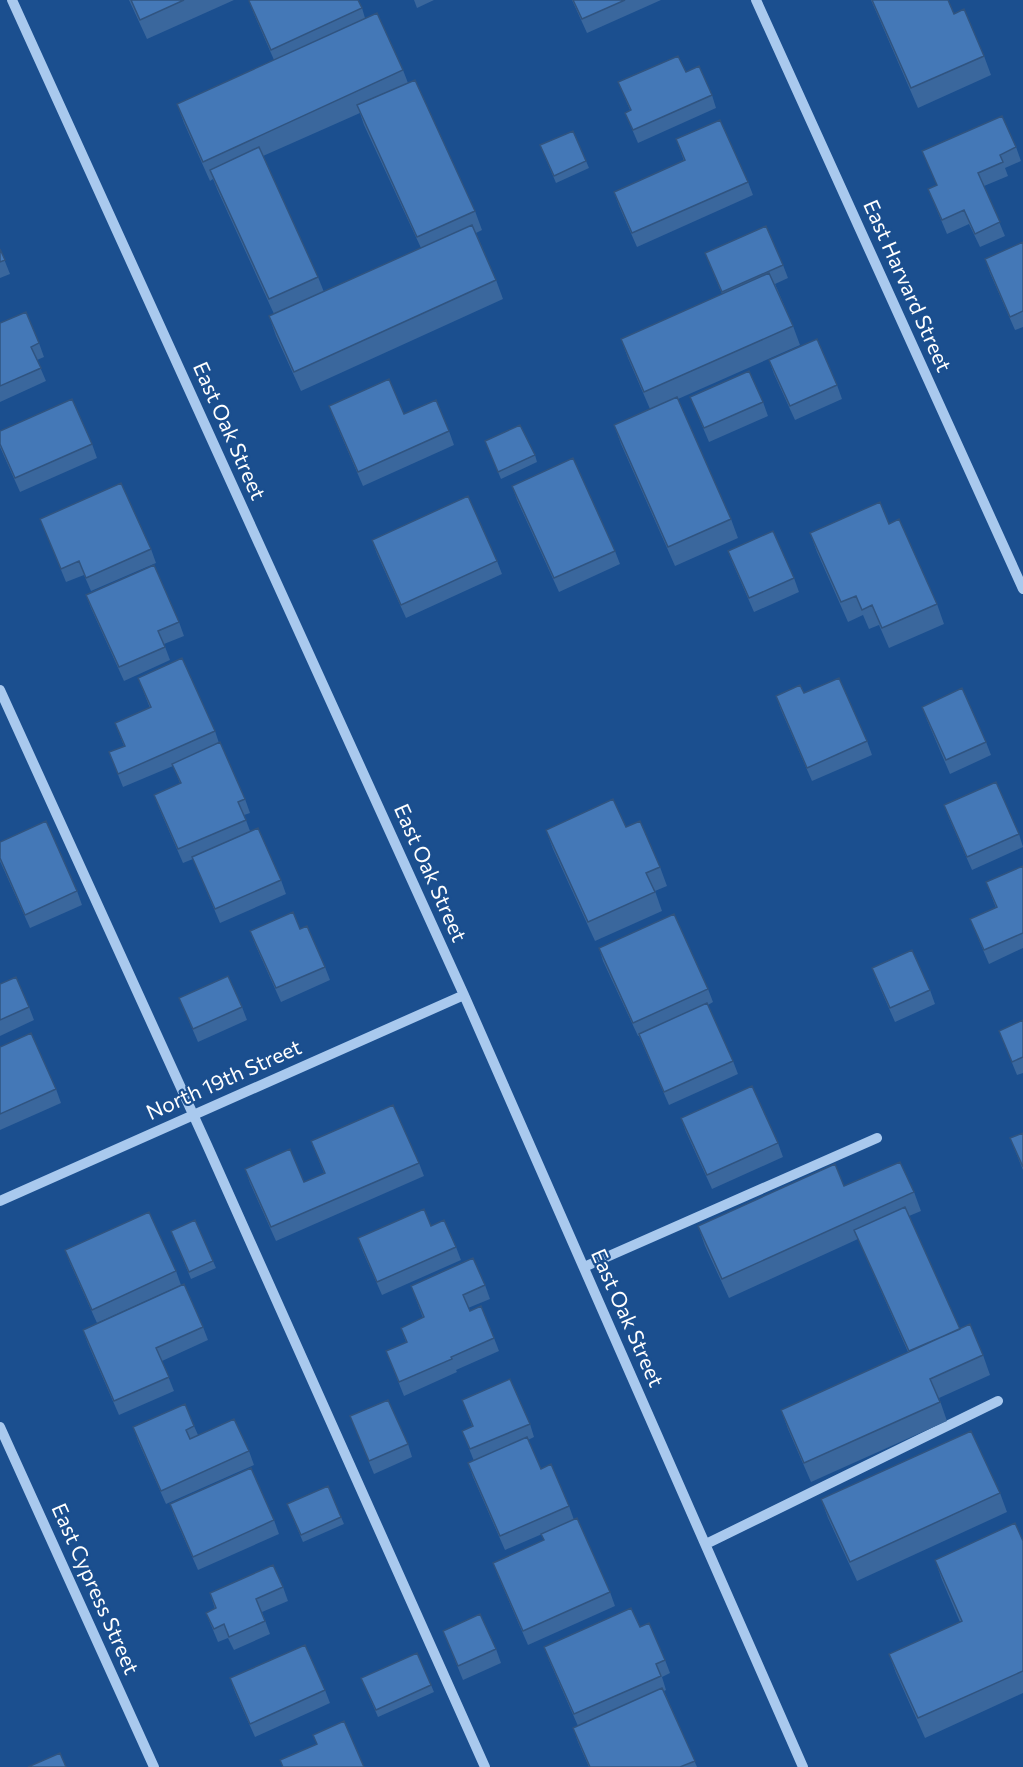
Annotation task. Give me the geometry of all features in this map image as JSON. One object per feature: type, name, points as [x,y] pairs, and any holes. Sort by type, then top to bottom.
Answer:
[{"type":"street","name":"East Oak Street","points":[[12,0],[464,994],[803,1767]]},
{"type":"street","name":"East Harvard Street","points":[[756,0],[1023,589]]},
{"type":"street","points":[[0,690],[485,1767]]},
{"type":"street","name":"North 19th Street","points":[[0,1201],[464,994]]},
{"type":"street","points":[[584,1267],[877,1138]]},
{"type":"street","points":[[706,1544],[998,1401]]},
{"type":"street","name":"East Cypress Street","points":[[0,1427],[154,1767]]},
{"type":"building","points":[[131,0],[184,0],[140,20]]},
{"type":"building","points":[[250,0],[358,0],[362,8],[271,50]]},
{"type":"building","points":[[573,0],[625,0],[582,19]]},
{"type":"building","points":[[872,0],[948,0],[954,14],[964,9],[984,56],[911,88]]},
{"type":"building","points":[[377,13],[403,70],[203,162],[177,104]]},
{"type":"building","points":[[678,56],[686,72],[699,66],[712,95],[633,130],[625,113],[631,110],[618,82]]},
{"type":"building","points":[[415,80],[475,211],[417,237],[357,105]]},
{"type":"building","points":[[1002,116],[1016,147],[1000,155],[1003,162],[978,173],[1000,222],[975,234],[964,210],[942,220],[928,189],[937,185],[922,151]]},
{"type":"building","points":[[720,120],[748,182],[632,233],[614,192],[685,160],[676,139]]},
{"type":"building","points":[[573,131],[586,161],[554,176],[540,145]]},
{"type":"building","points":[[259,147],[318,277],[269,299],[210,170]]},
{"type":"building","points":[[472,225],[496,280],[294,372],[269,316]]},
{"type":"building","points":[[766,226],[783,265],[722,292],[705,253]]},
{"type":"building","points":[[1023,242],[1023,311],[1010,317],[985,259]]},
{"type":"building","points":[[0,249],[5,260],[0,262]]},
{"type":"building","points":[[769,273],[793,326],[644,392],[621,339]]},
{"type":"building","points":[[26,312],[39,343],[31,347],[41,368],[0,386],[0,323]]},
{"type":"building","points":[[817,339],[837,385],[790,406],[769,360]]},
{"type":"building","points":[[749,371],[763,402],[704,428],[690,397]]},
{"type":"building","points":[[389,379],[404,414],[436,400],[449,431],[358,472],[329,406]]},
{"type":"building","points":[[677,397],[731,519],[668,547],[614,425]]},
{"type":"building","points":[[72,399],[92,444],[15,478],[0,444],[0,431]]},
{"type":"building","points":[[520,425],[535,455],[498,472],[485,441]]},
{"type":"building","points":[[573,458],[615,551],[554,578],[512,486]]},
{"type":"building","points":[[121,483],[151,549],[86,578],[79,561],[61,569],[40,519]]},
{"type":"building","points":[[468,496],[497,561],[401,605],[372,540]]},
{"type":"building","points":[[880,502],[889,524],[899,519],[937,604],[882,628],[872,605],[862,610],[856,596],[841,602],[810,533]]},
{"type":"building","points":[[773,531],[794,578],[749,598],[728,551]]},
{"type":"building","points":[[154,565],[179,622],[158,631],[165,647],[119,667],[86,595]]},
{"type":"building","points":[[182,658],[215,731],[118,774],[109,752],[125,746],[115,723],[151,707],[138,678]]},
{"type":"building","points":[[839,678],[867,741],[807,768],[776,696],[800,685],[804,693]]},
{"type":"building","points":[[962,688],[986,742],[946,760],[922,707]]},
{"type":"building","points":[[220,742],[245,799],[238,802],[246,820],[178,849],[154,795],[181,783],[172,764]]},
{"type":"building","points":[[996,782],[1019,834],[967,857],[944,805]]},
{"type":"building","points":[[613,799],[626,827],[640,821],[660,867],[646,873],[655,892],[588,922],[546,830]]},
{"type":"building","points":[[46,821],[77,891],[25,915],[0,858],[0,842]]},
{"type":"building","points":[[258,828],[281,880],[215,909],[192,857]]},
{"type":"building","points":[[1023,866],[1023,933],[984,950],[970,919],[997,907],[986,882]]},
{"type":"building","points":[[293,912],[300,929],[307,926],[325,967],[276,988],[250,931]]},
{"type":"building","points":[[674,914],[708,989],[633,1023],[599,948]]},
{"type":"building","points":[[912,950],[930,990],[890,1008],[872,968]]},
{"type":"building","points":[[228,976],[242,1007],[193,1029],[179,998]]},
{"type":"building","points":[[16,977],[29,1007],[0,1020],[0,984]]},
{"type":"building","points":[[707,1003],[733,1061],[664,1092],[639,1034]]},
{"type":"building","points":[[1023,1020],[1023,1057],[1012,1062],[999,1031]]},
{"type":"building","points":[[31,1033],[56,1089],[0,1114],[0,1047]]},
{"type":"building","points":[[752,1086],[778,1143],[707,1175],[681,1118]]},
{"type":"building","points":[[393,1105],[419,1163],[271,1227],[245,1169],[290,1149],[304,1182],[325,1173],[311,1141]]},
{"type":"building","points":[[1023,1133],[1023,1167],[1010,1138]]},
{"type":"building","points":[[900,1162],[914,1192],[722,1279],[698,1226],[835,1164],[844,1186]]},
{"type":"building","points":[[905,1207],[960,1329],[909,1351],[854,1230]]},
{"type":"building","points":[[424,1209],[431,1226],[444,1220],[456,1247],[377,1282],[358,1238]]},
{"type":"building","points":[[149,1212],[176,1271],[92,1310],[65,1250]]},
{"type":"building","points":[[195,1220],[213,1261],[189,1272],[171,1231]]},
{"type":"building","points":[[473,1258],[485,1285],[463,1295],[470,1311],[481,1306],[494,1338],[399,1382],[386,1351],[407,1342],[401,1328],[424,1317],[411,1286]]},
{"type":"building","points":[[184,1284],[203,1327],[156,1348],[169,1377],[114,1401],[83,1330]]},
{"type":"building","points":[[970,1324],[983,1355],[930,1379],[940,1402],[804,1463],[781,1410]]},
{"type":"building","points":[[510,1379],[530,1424],[470,1449],[462,1431],[473,1426],[462,1400]]},
{"type":"building","points":[[388,1400],[408,1444],[369,1461],[350,1416]]},
{"type":"building","points":[[185,1404],[194,1426],[186,1430],[190,1439],[234,1419],[249,1451],[161,1491],[133,1427]]},
{"type":"building","points":[[971,1431],[1000,1493],[850,1562],[821,1499]]},
{"type":"building","points":[[527,1437],[541,1469],[551,1464],[569,1506],[500,1536],[468,1463]]},
{"type":"building","points":[[251,1468],[274,1520],[193,1557],[170,1504]]},
{"type":"building","points":[[328,1486],[341,1517],[301,1535],[287,1504]]},
{"type":"building","points":[[577,1518],[610,1592],[523,1631],[493,1563],[544,1540],[541,1534]]},
{"type":"building","points":[[1015,1523],[1023,1541],[1023,1671],[918,1718],[889,1654],[962,1621],[935,1560]]},
{"type":"building","points":[[273,1565],[283,1587],[256,1599],[265,1621],[229,1637],[224,1624],[214,1629],[206,1613],[216,1608],[210,1593]]},
{"type":"building","points":[[631,1608],[640,1627],[649,1623],[665,1660],[656,1664],[661,1676],[574,1714],[544,1647]]},
{"type":"building","points":[[480,1614],[496,1649],[458,1666],[443,1631]]},
{"type":"building","points":[[305,1645],[325,1690],[250,1724],[230,1678]]},
{"type":"building","points":[[417,1653],[431,1685],[376,1710],[361,1678]]},
{"type":"building","points":[[662,1688],[695,1761],[680,1767],[590,1767],[573,1728]]},
{"type":"building","points":[[344,1721],[364,1767],[283,1767],[280,1760],[317,1744],[313,1735]]},
{"type":"building","points":[[60,1753],[66,1767],[28,1767]]}]
